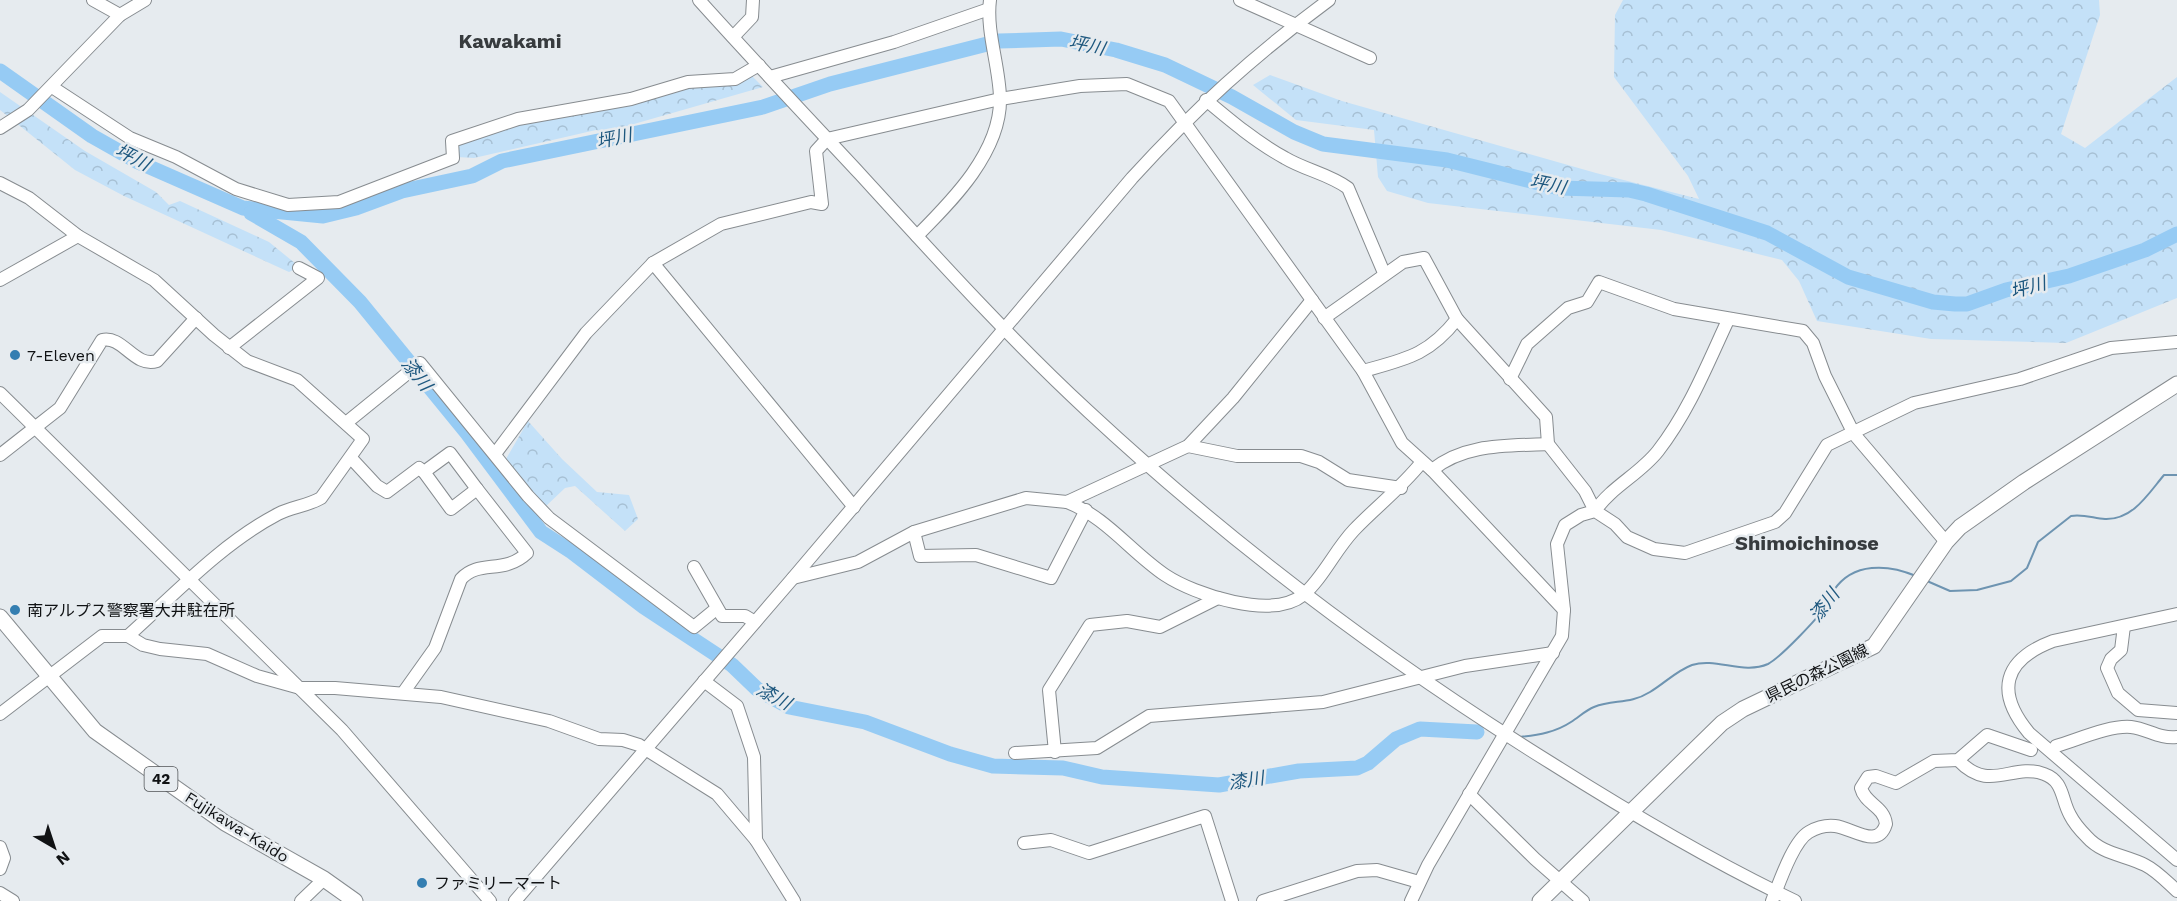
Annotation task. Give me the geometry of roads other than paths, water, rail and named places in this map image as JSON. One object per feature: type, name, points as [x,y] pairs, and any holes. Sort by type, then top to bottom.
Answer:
[{"type":"main road","name":"県民の森公園線","points":[[1540,901],[1628,812],[1722,723],[1743,709],[1874,646],[1910,597],[1942,547],[1960,527],[2024,482],[2177,384]]},
{"type":"main road","name":"Fujikawa-Kaido","points":[[0,617],[86,724],[225,823],[324,879],[355,901]]},
{"type":"street","points":[[93,0],[120,15]]},
{"type":"street","points":[[0,128],[28,110],[120,15],[145,0]]},
{"type":"street","points":[[699,0],[917,236],[1088,411],[1304,594],[1419,677],[1628,812],[1774,897],[1795,901]]},
{"type":"street","points":[[733,37],[752,17],[753,0]]},
{"type":"street","points":[[1240,0],[1293,26],[1370,58]]},
{"type":"street","points":[[515,901],[854,507],[1004,326],[1184,121],[1226,82],[1293,26],[1329,0]]},
{"type":"street","points":[[770,77],[894,42],[990,4],[1000,99],[996,132],[960,193],[917,236]]},
{"type":"street","points":[[52,87],[130,138],[176,157],[236,189],[288,205],[339,202],[453,158],[452,141],[518,119],[631,99],[688,82],[735,79],[759,65]]},
{"type":"street","points":[[495,454],[586,333],[653,263],[721,224],[812,202],[822,204],[816,151],[827,139],[1000,99],[1080,86],[1127,84],[1168,101],[1363,371],[1402,443],[1564,610]]},
{"type":"street","points":[[1210,96],[1240,129],[1286,159],[1338,181],[1348,188],[1384,273]]},
{"type":"street","points":[[0,183],[29,198],[78,236],[140,271],[247,361],[297,381],[363,439],[321,498],[311,504],[279,514],[217,556],[128,636]]},
{"type":"street","points":[[0,280],[78,236]]},
{"type":"street","points":[[1324,318],[1402,262],[1424,258],[1457,319],[1546,417],[1548,444],[1584,490],[1594,512],[1615,524],[1627,537],[1654,549],[1685,553],[1775,522],[1785,513],[1827,445],[1854,434],[1914,403],[2020,379],[2111,348],[2177,342]]},
{"type":"street","points":[[653,263],[854,507]]},
{"type":"street","points":[[229,348],[318,278],[299,268]]},
{"type":"street","points":[[1510,379],[1527,344],[1568,308],[1587,302],[1599,282],[1651,303],[1728,320],[1803,331],[1813,343],[1825,376],[1854,434],[1942,547]]},
{"type":"street","points":[[1066,502],[1188,446],[1233,398],[1311,300]]},
{"type":"street","points":[[0,455],[34,426],[60,408],[102,340],[110,339],[144,363],[150,363],[157,361],[196,318]]},
{"type":"street","points":[[1363,371],[1427,350],[1457,319]]},
{"type":"street","points":[[1411,901],[1419,882],[1469,794],[1562,636],[1564,610],[1557,544],[1565,525],[1581,515],[1594,512],[1603,500],[1657,453],[1689,404],[1728,320]]},
{"type":"street","points":[[346,423],[354,414],[420,363],[549,518],[694,627],[716,609]]},
{"type":"street","points":[[0,393],[342,730],[490,901]]},
{"type":"street","points":[[793,578],[858,562],[914,532],[1026,498],[1066,502],[1086,510],[1166,576],[1218,598],[1238,604],[1290,604],[1304,594],[1353,531],[1427,467],[1481,447],[1548,444]]},
{"type":"street","points":[[1188,446],[1237,456],[1301,456],[1319,462],[1348,480],[1401,488]]},
{"type":"street","points":[[403,693],[435,648],[461,579],[466,573],[517,563],[527,554],[450,453],[424,472]]},
{"type":"street","points":[[351,458],[378,486],[387,492],[419,468],[451,509],[477,489]]},
{"type":"street","points":[[914,532],[920,556],[976,555],[1051,578],[1086,510]]},
{"type":"street","points":[[694,567],[722,616],[745,616],[755,622]]},
{"type":"street","points":[[1055,752],[1049,690],[1090,625],[1127,621],[1160,627],[1218,598]]},
{"type":"street","points":[[2177,614],[2054,641],[2028,653],[2008,679],[2008,699],[2012,710],[2029,734],[2177,860]]},
{"type":"street","points":[[2124,626],[2121,650],[2107,668],[2118,693],[2138,710],[2177,713]]},
{"type":"street","points":[[0,714],[49,679],[102,636],[128,636],[143,645],[160,649],[207,654],[257,676],[300,688],[403,693],[441,697],[486,706],[549,721],[599,739],[623,740],[646,749],[717,794],[756,840],[794,901]]},
{"type":"street","points":[[1015,753],[1097,748],[1149,716],[1323,702],[1465,666],[1553,653]]},
{"type":"street","points":[[704,681],[737,706],[750,741],[754,757],[756,840]]},
{"type":"street","points":[[2056,746],[2109,729],[2130,727],[2164,738],[2177,737]]},
{"type":"street","points":[[1774,897],[1798,843],[1807,833],[1828,826],[1872,838],[1881,834],[1886,824],[1883,812],[1865,797],[1861,788],[1868,777],[1876,776],[1896,783],[1934,761],[1958,760],[1986,735],[2031,750]]},
{"type":"street","points":[[1958,760],[1968,770],[1990,777],[2041,773],[2053,778],[2059,784],[2070,816],[2088,839],[2098,848],[2153,869],[2177,891]]},
{"type":"street","points":[[1469,794],[1583,901]]},
{"type":"street","points":[[1024,843],[1051,840],[1089,853],[1205,816],[1232,901]]},
{"type":"street","points":[[0,847],[4,858],[0,869]]},
{"type":"street","points":[[1263,901],[1357,871],[1377,870],[1419,882]]},
{"type":"street","points":[[301,901],[324,879]]},
{"type":"street","points":[[0,893],[13,901]]},
{"type":"waterway","name":"坪川","points":[[0,71],[92,136],[138,162],[243,208],[323,216],[356,208],[402,191],[472,176],[502,161],[763,107],[830,84],[999,41],[1061,39],[1116,50],[1165,65],[1232,97],[1294,132],[1323,144],[1447,160],[1559,188],[1629,190],[1646,194],[1767,233],[1848,277],[1933,302],[1967,304],[2006,290],[2069,276],[2145,250],[2177,234]]},
{"type":"waterway","name":"漆川","points":[[251,213],[301,242],[360,302],[467,433],[541,532],[572,552],[644,607],[732,665],[757,689],[789,707],[865,722],[950,754],[993,766],[1063,768],[1102,777],[1219,785],[1299,771],[1357,768],[1368,763],[1396,739],[1420,729],[1477,732]]},
{"type":"waterway","name":"漆川","points":[[1927,581],[1950,591],[1977,590],[2011,581],[2027,568],[2038,542],[2071,516],[2105,519],[2124,515],[2146,498],[2164,475],[2177,475]]},
{"type":"waterway","name":"漆川","points":[[1520,737],[1553,731],[1594,707],[1642,696],[1692,665],[1710,663],[1749,668],[1768,664],[1790,646],[1815,620],[1834,590],[1851,574],[1861,570],[1883,568],[1916,576]]},
{"type":"place","name":"7-Eleven","points":[[15,355]]},
{"type":"place","name":"南アルプス警察署大井駐在所","points":[[15,610]]},
{"type":"place","name":"ファミリーマート","points":[[422,883]]},
{"type":"district","name":"Kawakami","points":[[510,41]]},
{"type":"district","name":"Shimoichinose","points":[[1807,543]]}]
